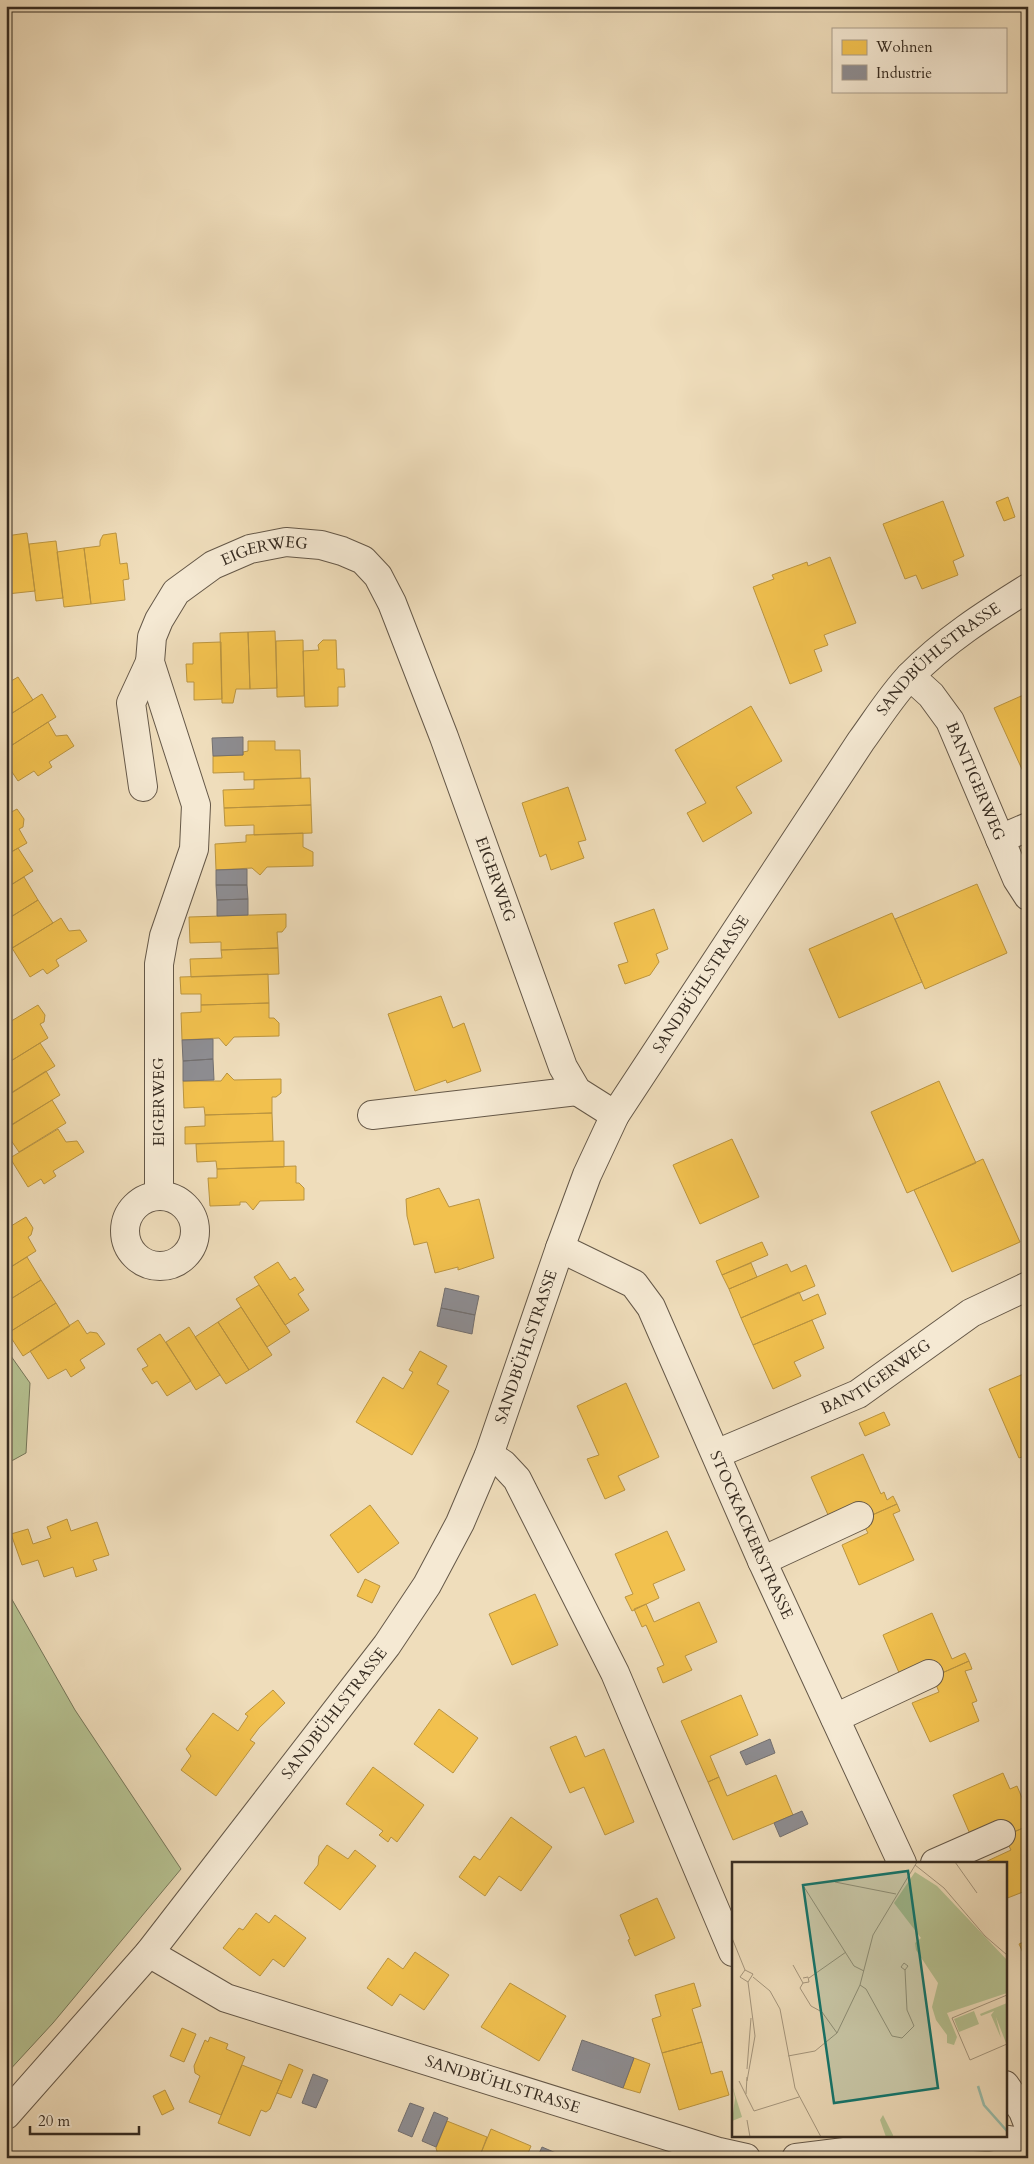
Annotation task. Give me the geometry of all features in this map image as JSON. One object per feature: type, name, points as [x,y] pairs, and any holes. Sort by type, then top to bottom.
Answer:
[{"type":"street","name":"EIGERWEG","points":[[159,1195],[159,964],[164,936],[194,849],[196,805],[150,662],[156,628],[176,592],[213,565],[250,549],[286,542],[321,544],[363,560],[378,576],[392,603],[444,737],[563,1067],[577,1091],[615,1115]]},
{"type":"street","name":"SANDBÜHLSTRASSE","points":[[6,2115],[150,1953],[387,1645],[436,1567],[460,1523],[490,1455],[560,1248],[587,1175],[615,1115],[861,741],[910,676],[944,644],[1028,588]]},
{"type":"street","points":[[143,787],[131,703],[150,662]]},
{"type":"street","name":"BANTIGERWEG","points":[[910,676],[931,695],[950,721],[1017,878],[1028,896]]},
{"type":"street","points":[[1000,839],[1028,827]]},
{"type":"street","points":[[372,1115],[577,1091]]},
{"type":"street","name":"STOCKACKERSTRASSE","points":[[560,1248],[634,1284],[651,1307],[762,1561],[902,1862]]},
{"type":"street","name":"BANTIGERWEG","points":[[716,1454],[858,1394],[971,1314],[1028,1286]]},
{"type":"street","points":[[490,1455],[503,1464],[517,1479],[615,1673],[732,1950]]},
{"type":"street","points":[[762,1561],[859,1516]]},
{"type":"street","points":[[835,1718],[929,1674]]},
{"type":"street","points":[[937,1862],[1001,1834]]},
{"type":"street","name":"SANDBÜHLSTRASSE","points":[[150,1953],[226,1998],[719,2152],[746,2158]]},
{"type":"street","points":[[1006,2087],[1023,2111],[1028,2124]]},
{"type":"street","points":[[808,2149],[988,2137],[1028,2143]]},
{"type":"green space","points":[[6,1349],[30,1383],[26,1453],[6,1464]]},
{"type":"green space","points":[[6,1589],[75,1710],[181,1869],[53,2023],[6,2074]]},
{"type":"building: Wohnen","points":[[1008,497],[1015,517],[1004,521],[996,502]]},
{"type":"building: Wohnen","points":[[943,501],[964,556],[953,561],[958,575],[922,589],[916,575],[905,579],[883,524]]},
{"type":"building: Wohnen","points":[[27,533],[35,591],[7,594],[6,536]]},
{"type":"building: Wohnen","points":[[116,533],[120,564],[127,563],[129,579],[123,580],[125,600],[91,604],[84,548],[100,546],[103,535]]},
{"type":"building: Wohnen","points":[[56,541],[63,598],[36,601],[29,544]]},
{"type":"building: Wohnen","points":[[84,548],[91,604],[64,607],[57,552]]},
{"type":"building: Wohnen","points":[[830,557],[856,623],[824,635],[828,645],[814,650],[822,671],[790,684],[753,587],[774,579],[772,575],[807,562],[808,566]]},
{"type":"building: Wohnen","points":[[275,631],[277,688],[250,689],[248,632]]},
{"type":"building: Wohnen","points":[[248,632],[250,689],[236,689],[233,703],[222,703],[220,633]]},
{"type":"building: Wohnen","points":[[303,640],[304,696],[277,697],[276,641]]},
{"type":"building: Wohnen","points":[[323,640],[336,640],[337,669],[344,669],[345,687],[338,687],[338,706],[305,707],[303,651],[319,650],[318,645]]},
{"type":"building: Wohnen","points":[[221,642],[222,699],[194,700],[194,682],[187,682],[186,664],[193,664],[193,643]]},
{"type":"building: Wohnen","points":[[18,677],[33,700],[6,717],[6,684]]},
{"type":"building: Wohnen","points":[[1028,693],[1028,777],[1026,778],[994,708]]},
{"type":"building: Wohnen","points":[[42,694],[56,717],[9,747],[6,743],[6,717]]},
{"type":"building: Wohnen","points":[[751,706],[782,761],[736,787],[752,813],[703,842],[687,813],[706,803],[675,750]]},
{"type":"building: Wohnen","points":[[48,722],[56,736],[67,735],[74,746],[49,762],[52,767],[38,776],[34,771],[18,781],[6,763],[6,749]]},
{"type":"building: Wohnen","points":[[248,741],[275,741],[275,750],[300,750],[301,778],[244,780],[244,772],[213,773],[213,756],[243,755],[243,752],[248,751]]},
{"type":"building: Wohnen","points":[[310,778],[311,805],[224,808],[223,790],[254,789],[254,780]]},
{"type":"building: Wohnen","points":[[568,787],[586,840],[578,842],[584,858],[551,870],[546,854],[540,857],[522,803]]},
{"type":"building: Wohnen","points":[[311,805],[312,833],[254,835],[254,825],[225,826],[224,808]]},
{"type":"building: Wohnen","points":[[17,809],[24,819],[23,827],[19,829],[27,843],[6,855],[6,815]]},
{"type":"building: Wohnen","points":[[303,833],[303,847],[313,852],[313,866],[267,867],[260,875],[252,868],[216,870],[215,844],[246,842],[246,835]]},
{"type":"building: Wohnen","points":[[18,848],[33,871],[6,888],[6,855]]},
{"type":"building: Wohnen","points":[[24,877],[38,900],[6,920],[6,888]]},
{"type":"building: Wohnen","points":[[977,884],[1007,953],[925,989],[895,919]]},
{"type":"building: Wohnen","points":[[38,900],[53,923],[6,952],[6,920]]},
{"type":"building: Wohnen","points":[[654,909],[668,949],[656,954],[659,962],[650,975],[625,984],[618,965],[628,962],[614,923]]},
{"type":"building: Wohnen","points":[[892,913],[922,982],[839,1018],[809,949]]},
{"type":"building: Wohnen","points":[[286,914],[286,927],[282,932],[277,932],[278,948],[221,950],[221,942],[190,943],[189,917]]},
{"type":"building: Wohnen","points":[[61,918],[69,931],[80,930],[87,941],[56,960],[59,966],[47,974],[43,969],[30,977],[12,948]]},
{"type":"building: Wohnen","points":[[278,948],[279,974],[191,977],[190,959],[222,958],[221,950]]},
{"type":"building: Wohnen","points":[[268,974],[269,1003],[201,1005],[201,994],[181,994],[180,977]]},
{"type":"building: Wohnen","points":[[441,996],[453,1028],[464,1023],[481,1071],[447,1083],[446,1080],[415,1091],[388,1014]]},
{"type":"building: Wohnen","points":[[269,1003],[269,1018],[274,1018],[279,1023],[279,1036],[234,1037],[226,1046],[219,1038],[182,1040],[181,1013],[201,1012],[201,1005]]},
{"type":"building: Wohnen","points":[[38,1005],[45,1015],[44,1022],[40,1024],[48,1038],[6,1064],[6,1019],[8,1023]]},
{"type":"building: Wohnen","points":[[40,1043],[55,1066],[7,1096],[6,1064]]},
{"type":"building: Wohnen","points":[[46,1071],[60,1095],[12,1125],[6,1115],[6,1096]]},
{"type":"building: Wohnen","points":[[227,1073],[234,1080],[281,1079],[281,1093],[276,1097],[272,1097],[272,1113],[205,1115],[204,1107],[184,1108],[183,1081],[221,1081]]},
{"type":"building: Wohnen","points":[[939,1081],[976,1163],[907,1193],[871,1112]]},
{"type":"building: Wohnen","points":[[52,1100],[66,1123],[19,1152],[6,1133],[6,1128]]},
{"type":"building: Wohnen","points":[[272,1113],[273,1141],[185,1144],[185,1127],[205,1126],[205,1115]]},
{"type":"building: Wohnen","points":[[58,1129],[66,1142],[77,1141],[84,1152],[53,1171],[56,1176],[44,1184],[41,1179],[28,1187],[10,1158]]},
{"type":"building: Wohnen","points":[[732,1139],[759,1197],[700,1224],[673,1165]]},
{"type":"building: Wohnen","points":[[284,1141],[284,1167],[217,1169],[216,1161],[197,1162],[196,1144]]},
{"type":"building: Wohnen","points":[[983,1159],[1020,1242],[952,1272],[914,1190]]},
{"type":"building: Wohnen","points":[[296,1166],[296,1183],[299,1183],[304,1188],[304,1200],[260,1201],[253,1210],[246,1202],[240,1202],[240,1205],[210,1206],[208,1178],[217,1178],[217,1169]]},
{"type":"building: Wohnen","points":[[439,1188],[449,1207],[479,1199],[494,1258],[458,1270],[458,1267],[435,1273],[427,1242],[414,1245],[407,1216],[406,1199]]},
{"type":"building: Wohnen","points":[[26,1217],[33,1228],[31,1235],[28,1237],[36,1251],[6,1270],[6,1229]]},
{"type":"building: Wohnen","points":[[762,1242],[768,1255],[722,1275],[716,1261]]},
{"type":"building: Wohnen","points":[[27,1257],[41,1280],[6,1302],[6,1270]]},
{"type":"building: Wohnen","points":[[278,1262],[290,1280],[295,1277],[304,1290],[298,1294],[309,1310],[285,1325],[254,1277]]},
{"type":"building: Wohnen","points":[[751,1263],[757,1277],[729,1289],[722,1275]]},
{"type":"building: Wohnen","points":[[787,1264],[791,1272],[806,1265],[815,1286],[741,1318],[729,1289]]},
{"type":"building: Wohnen","points":[[41,1280],[56,1303],[8,1333],[6,1330],[6,1302]]},
{"type":"building: Wohnen","points":[[259,1285],[290,1332],[267,1347],[236,1299]]},
{"type":"building: Wohnen","points":[[799,1292],[803,1301],[818,1294],[826,1314],[753,1345],[741,1318]]},
{"type":"building: Wohnen","points":[[56,1303],[70,1326],[23,1356],[8,1333]]},
{"type":"building: Wohnen","points":[[241,1307],[272,1355],[249,1370],[218,1322]]},
{"type":"building: Wohnen","points":[[78,1320],[87,1334],[90,1332],[97,1333],[105,1344],[80,1360],[85,1368],[71,1377],[66,1369],[48,1379],[30,1351]]},
{"type":"building: Wohnen","points":[[812,1320],[824,1348],[794,1362],[801,1376],[773,1389],[753,1345]]},
{"type":"building: Wohnen","points":[[218,1322],[249,1370],[226,1384],[195,1337]]},
{"type":"building: Wohnen","points":[[189,1327],[220,1375],[196,1390],[166,1342]]},
{"type":"building: Wohnen","points":[[160,1334],[191,1381],[167,1396],[157,1381],[152,1384],[142,1369],[148,1366],[137,1349]]},
{"type":"building: Wohnen","points":[[420,1351],[447,1366],[437,1384],[449,1391],[412,1455],[356,1422],[383,1377],[403,1389],[413,1372],[409,1370]]},
{"type":"building: Wohnen","points":[[1028,1372],[1028,1455],[1019,1458],[989,1389]]},
{"type":"building: Wohnen","points":[[626,1383],[659,1457],[618,1476],[625,1490],[605,1499],[587,1459],[599,1455],[577,1406]]},
{"type":"building: Wohnen","points":[[884,1412],[890,1425],[865,1436],[859,1423]]},
{"type":"building: Wohnen","points":[[863,1454],[881,1494],[884,1492],[887,1500],[893,1496],[897,1504],[861,1520],[829,1517],[811,1477]]},
{"type":"building: Wohnen","points":[[897,1504],[900,1511],[893,1514],[914,1560],[859,1585],[842,1545],[868,1533],[861,1520]]},
{"type":"building: Wohnen","points":[[370,1505],[399,1543],[358,1573],[330,1535]]},
{"type":"building: Wohnen","points":[[67,1519],[71,1531],[97,1522],[109,1555],[93,1560],[97,1570],[76,1577],[73,1567],[44,1577],[38,1560],[22,1565],[11,1534],[28,1529],[33,1544],[51,1538],[47,1527]]},
{"type":"building: Wohnen","points":[[667,1531],[685,1570],[653,1584],[659,1598],[632,1611],[625,1597],[633,1594],[615,1554]]},
{"type":"building: Wohnen","points":[[365,1579],[380,1586],[372,1603],[357,1596]]},
{"type":"building: Wohnen","points":[[535,1594],[558,1645],[512,1665],[489,1614]]},
{"type":"building: Wohnen","points":[[699,1602],[717,1642],[685,1656],[692,1670],[663,1683],[657,1668],[664,1665],[646,1625],[642,1627],[634,1609],[646,1604],[654,1622]]},
{"type":"building: Wohnen","points":[[932,1613],[952,1659],[965,1653],[969,1661],[933,1677],[900,1675],[883,1635]]},
{"type":"building: Wohnen","points":[[969,1661],[972,1669],[965,1671],[977,1701],[972,1703],[979,1721],[930,1742],[912,1703],[939,1692],[933,1677]]},
{"type":"building: Wohnen","points":[[273,1690],[285,1703],[259,1728],[250,1740],[255,1743],[216,1796],[181,1770],[191,1756],[186,1749],[213,1713],[238,1731],[248,1716],[245,1714]]},
{"type":"building: Wohnen","points":[[741,1695],[758,1735],[710,1756],[719,1777],[708,1782],[681,1721]]},
{"type":"building: Wohnen","points":[[439,1709],[478,1738],[453,1773],[414,1744]]},
{"type":"building: Wohnen","points":[[576,1736],[585,1757],[604,1749],[634,1822],[605,1835],[584,1787],[570,1793],[550,1747]]},
{"type":"building: Wohnen","points":[[373,1767],[424,1805],[397,1842],[391,1837],[388,1842],[379,1835],[383,1831],[346,1804]]},
{"type":"building: Wohnen","points":[[1003,1773],[1010,1789],[1017,1786],[1028,1812],[1028,1826],[1004,1836],[970,1834],[953,1795]]},
{"type":"building: Wohnen","points":[[776,1775],[793,1815],[733,1840],[708,1782],[719,1777],[727,1796]]},
{"type":"building: Wohnen","points":[[511,1817],[552,1847],[521,1891],[499,1876],[485,1896],[459,1877],[474,1856],[480,1860]]},
{"type":"building: Wohnen","points":[[1028,1826],[1028,1890],[1006,1899],[1006,1862],[985,1862],[1011,1850],[1004,1836]]},
{"type":"building: Wohnen","points":[[327,1845],[348,1859],[355,1850],[376,1866],[340,1910],[304,1883],[318,1865],[319,1856]]},
{"type":"building: Wohnen","points":[[657,1898],[675,1938],[635,1956],[620,1915]]},
{"type":"building: Wohnen","points":[[256,1913],[269,1923],[275,1915],[306,1938],[284,1967],[273,1959],[260,1976],[223,1948],[239,1928],[243,1930]]},
{"type":"building: Wohnen","points":[[1028,1940],[1028,1956],[1025,1957],[1019,1944]]},
{"type":"building: Wohnen","points":[[415,1952],[449,1975],[424,2010],[400,1994],[392,2006],[367,1988],[388,1958],[403,1969]]},
{"type":"building: Wohnen","points":[[510,1983],[566,2016],[539,2061],[481,2027]]},
{"type":"building: Wohnen","points":[[694,1983],[701,2006],[692,2009],[702,2042],[662,2053],[652,2019],[661,2016],[655,1995]]},
{"type":"building: Wohnen","points":[[182,2028],[196,2034],[184,2062],[170,2056]]},
{"type":"building: Wohnen","points":[[210,2037],[228,2044],[226,2049],[245,2057],[221,2115],[189,2102],[200,2076],[195,2073],[194,2066],[205,2040],[208,2042]]},
{"type":"building: Wohnen","points":[[702,2042],[711,2074],[722,2071],[729,2095],[679,2110],[662,2053]]},
{"type":"building: Wohnen","points":[[634,2058],[650,2064],[640,2093],[623,2088]]},
{"type":"building: Wohnen","points":[[289,2064],[303,2070],[291,2098],[277,2093]]},
{"type":"building: Wohnen","points":[[242,2065],[282,2081],[270,2109],[266,2112],[261,2110],[250,2136],[218,2123]]},
{"type":"building: Wohnen","points":[[165,2090],[174,2109],[162,2115],[153,2096]]},
{"type":"building: Wohnen","points":[[447,2121],[487,2137],[479,2158],[441,2158],[438,2155],[436,2148]]},
{"type":"building: Wohnen","points":[[491,2129],[531,2146],[526,2158],[479,2158]]},
{"type":"building: Industrie","points":[[243,737],[243,755],[213,756],[212,738]]},
{"type":"building: Industrie","points":[[247,869],[247,885],[216,885],[216,870]]},
{"type":"building: Industrie","points":[[216,885],[247,885],[248,899],[217,900]]},
{"type":"building: Industrie","points":[[248,899],[248,915],[217,916],[217,900]]},
{"type":"building: Industrie","points":[[213,1039],[213,1059],[183,1061],[182,1040]]},
{"type":"building: Industrie","points":[[213,1059],[214,1080],[183,1081],[183,1061]]},
{"type":"building: Industrie","points":[[445,1288],[479,1296],[475,1315],[441,1308]]},
{"type":"building: Industrie","points":[[441,1308],[475,1315],[472,1334],[437,1326]]},
{"type":"building: Industrie","points":[[770,1739],[775,1753],[746,1765],[740,1752]]},
{"type":"building: Industrie","points":[[802,1811],[808,1824],[780,1837],[774,1823]]},
{"type":"building: Industrie","points":[[582,2040],[634,2058],[623,2088],[572,2070]]},
{"type":"building: Industrie","points":[[313,2074],[328,2080],[316,2108],[302,2103]]},
{"type":"building: Industrie","points":[[410,2103],[424,2108],[412,2137],[398,2131]]},
{"type":"building: Industrie","points":[[434,2112],[448,2118],[436,2147],[422,2141]]},
{"type":"building: Industrie","points":[[542,2147],[556,2153],[554,2158],[537,2158]]}]
